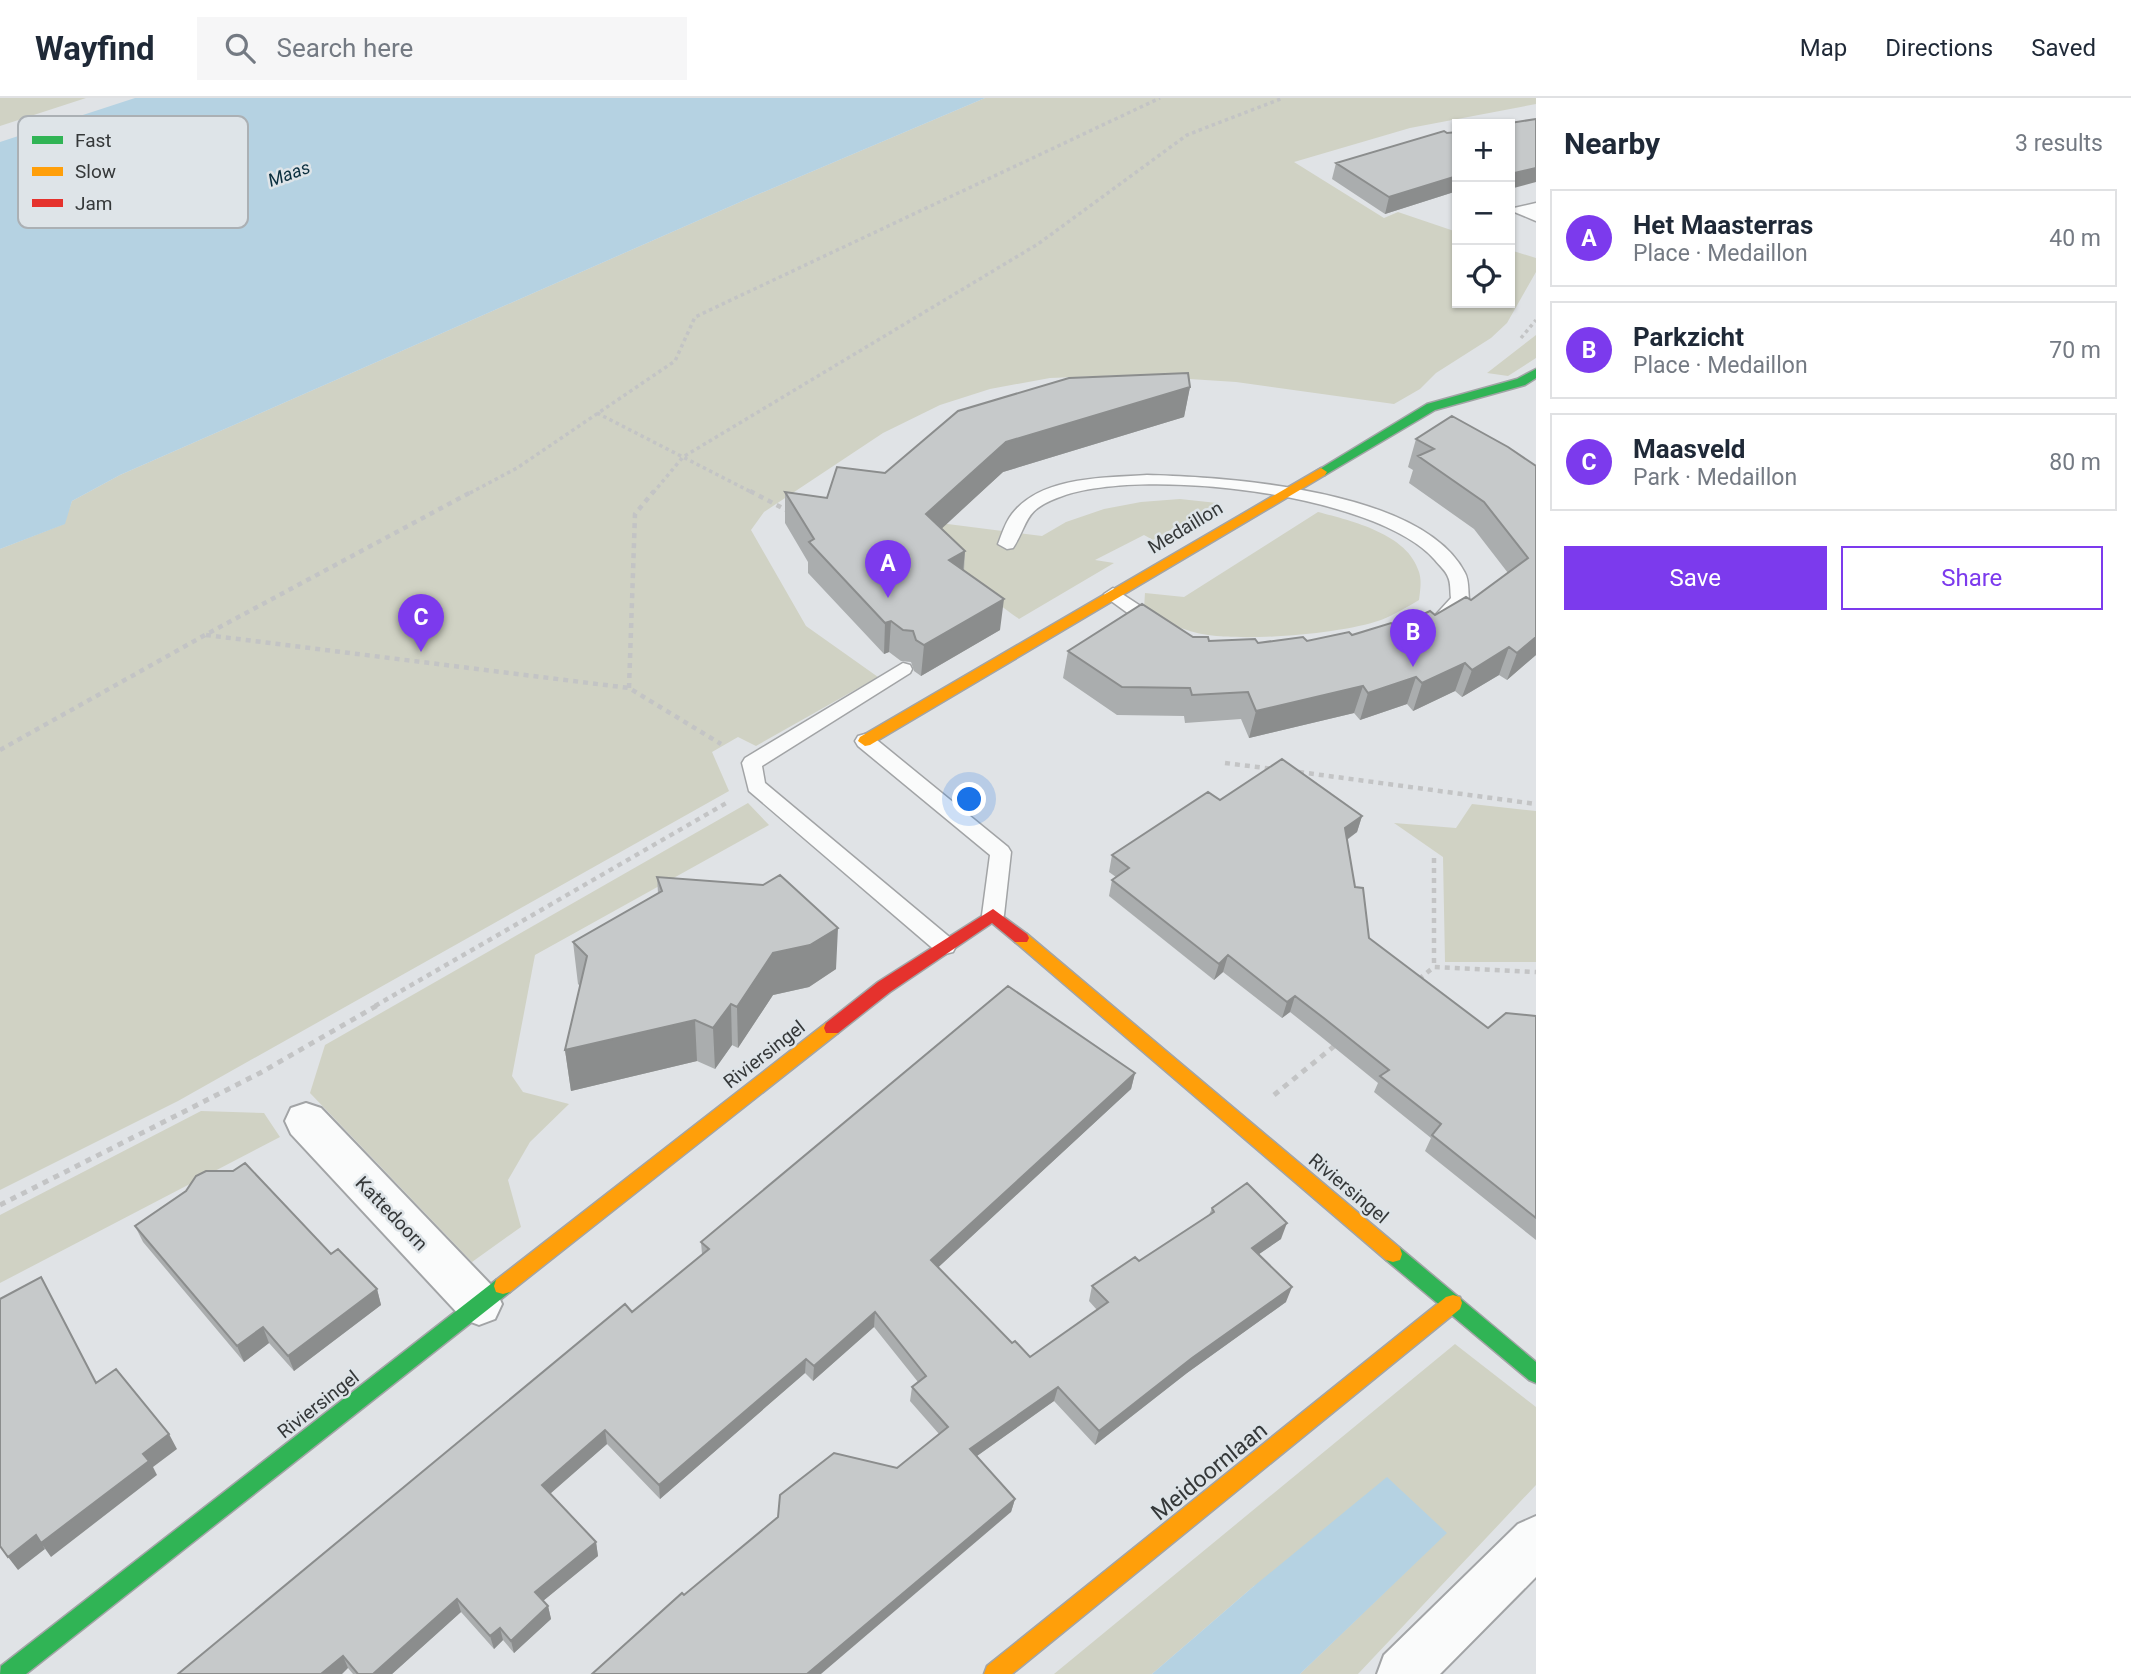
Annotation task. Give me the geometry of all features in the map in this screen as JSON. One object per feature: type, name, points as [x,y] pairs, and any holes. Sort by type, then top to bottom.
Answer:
[{"type":"street","name":"Medaillon","points":[[865,741],[1431,407],[1521,382],[1536,373]]},
{"type":"street","name":"Riviersingel","points":[[9,1674],[884,988],[993,915],[1452,1303],[1534,1369]]},
{"type":"street","name":"Kattedoorn","points":[[306,1121],[479,1304]]},
{"type":"street","name":"Meidoornlaan","points":[[995,1674],[1452,1303]]},
{"type":"street","points":[[1403,1674],[1536,1541]]},
{"type":"lane","points":[[1536,207],[1519,211],[1536,217]]},
{"type":"lane","points":[[1007,544],[1018,517],[1054,492],[1105,481],[1195,479],[1286,492],[1358,508],[1404,527],[1438,550],[1457,573],[1460,599],[1440,620],[1417,629]]},
{"type":"lane","points":[[1113,594],[1174,635]]},
{"type":"lane","points":[[903,669],[752,763],[756,786],[945,946]]},
{"type":"lane","points":[[865,741],[1001,852],[993,915]]},
{"type":"path","points":[[0,750],[205,635],[517,468],[675,361],[695,317],[1160,98]]},
{"type":"path","points":[[629,688],[635,514],[682,457],[1038,244],[1187,135],[1283,98]]},
{"type":"path","points":[[597,413],[795,514]]},
{"type":"path","points":[[205,635],[629,688],[752,763]]},
{"type":"path","points":[[1225,763],[1281,770]]},
{"type":"path","points":[[1293,772],[1536,804]]},
{"type":"path","points":[[0,1205],[260,1073],[756,786]]},
{"type":"path","points":[[1434,858],[1434,967]]},
{"type":"path","points":[[1412,984],[1434,967],[1536,972]]},
{"type":"path","points":[[1239,1123],[1347,1036]]},
{"type":"shaded area","points":[[0,98],[86,98],[31,116],[18,116],[18,120],[0,126]]},
{"type":"shaded area","points":[[985,98],[1536,98],[1536,104],[1410,128],[1294,162],[1384,218],[1398,212],[1452,230],[1452,308],[1515,308],[1515,252],[1536,258],[1536,272],[1507,323],[1491,338],[1436,373],[1420,389],[1394,404],[1236,382],[1128,375],[1050,378],[990,389],[940,405],[883,433],[764,512],[751,530],[806,626],[878,677],[756,746],[738,737],[712,752],[729,791],[178,1101],[0,1190],[0,549],[64,524],[72,501],[120,475],[747,199]]},
{"type":"shaded area","points":[[1536,335],[1536,358],[1508,376],[1487,373]]},
{"type":"shaded area","points":[[1180,499],[1217,503],[1153,540],[1144,535],[1095,560],[1114,563],[1019,619],[992,599],[957,565],[947,552],[932,522],[1042,536],[1066,522],[1104,509],[1141,502]]},
{"type":"shaded area","points":[[1318,512],[1377,531],[1403,548],[1413,559],[1419,572],[1419,600],[1386,618],[1364,625],[1271,637],[1199,634],[1174,625],[1144,608],[1145,593],[1184,597]]},
{"type":"shaded area","points":[[748,803],[769,825],[535,955],[512,1076],[523,1092],[569,1104],[530,1142],[508,1180],[521,1227],[472,1262],[310,1093],[325,1045]]},
{"type":"shaded area","points":[[1472,804],[1536,811],[1536,962],[1445,962],[1443,857],[1394,823],[1456,828]]},
{"type":"shaded area","points":[[201,1111],[264,1113],[280,1137],[0,1283],[0,1215]]},
{"type":"shaded area","points":[[1455,1344],[1536,1407],[1536,1485],[1358,1674],[1300,1674],[1446,1533],[1254,1586],[1152,1674],[1054,1674]]},
{"type":"water","name":"Maas","points":[[135,98],[985,98],[747,199],[120,475],[72,501],[65,524],[0,549],[0,142],[18,136],[18,228],[248,228],[248,116],[80,116]]},
{"type":"water","points":[[1387,1477],[1447,1533],[1300,1674],[1152,1674],[1254,1586]]},
{"type":"building","points":[[1536,119],[1536,168],[1515,173],[1515,122]]},
{"type":"building","points":[[1444,131],[1452,132],[1452,178],[1389,197],[1336,163]]},
{"type":"building","points":[[1188,373],[1190,387],[1006,442],[926,514],[965,551],[949,560],[1004,599],[924,645],[916,640],[913,631],[903,630],[891,621],[885,623],[809,542],[814,539],[785,492],[827,498],[837,467],[885,473],[958,411],[1069,378]]},
{"type":"building","points":[[1452,416],[1536,466],[1536,637],[1517,653],[1509,647],[1472,670],[1465,663],[1422,683],[1416,677],[1368,693],[1363,686],[1256,711],[1248,692],[1192,695],[1190,688],[1122,687],[1068,651],[1142,604],[1193,637],[1208,637],[1209,641],[1255,639],[1258,643],[1303,637],[1307,641],[1349,632],[1352,635],[1391,623],[1396,627],[1430,611],[1435,615],[1466,597],[1471,600],[1528,558],[1484,502],[1418,456],[1434,449],[1416,439]]},
{"type":"building","points":[[1282,759],[1362,816],[1345,828],[1355,887],[1363,888],[1369,938],[1488,1028],[1506,1013],[1536,1016],[1536,1218],[1432,1135],[1441,1124],[1380,1076],[1389,1070],[1295,996],[1287,1002],[1228,955],[1219,964],[1112,880],[1129,868],[1112,855],[1208,792],[1220,800]]},
{"type":"building","points":[[780,875],[838,928],[810,945],[773,953],[737,1007],[731,1004],[713,1028],[695,1020],[565,1050],[587,956],[573,942],[662,891],[657,877],[763,885]]},
{"type":"building","points":[[1008,986],[1135,1073],[931,1260],[1012,1343],[1015,1341],[1030,1357],[1108,1302],[1092,1286],[1135,1257],[1139,1261],[1214,1212],[1212,1208],[1247,1183],[1287,1223],[1252,1248],[1292,1287],[1192,1358],[1099,1431],[1058,1387],[970,1449],[1015,1499],[807,1674],[592,1674],[682,1593],[684,1595],[778,1517],[780,1495],[834,1453],[897,1468],[948,1427],[912,1387],[926,1376],[875,1312],[814,1366],[806,1359],[659,1485],[605,1430],[542,1485],[596,1542],[535,1592],[548,1606],[511,1641],[500,1628],[490,1636],[457,1599],[373,1674],[358,1674],[343,1656],[321,1674],[178,1674],[625,1304],[632,1312],[709,1249],[701,1242]]},
{"type":"building","points":[[245,1163],[331,1254],[338,1249],[377,1289],[288,1356],[263,1327],[237,1346],[135,1226],[186,1191],[196,1176],[206,1171],[233,1171]]},
{"type":"building","points":[[41,1277],[96,1383],[116,1369],[169,1434],[143,1454],[149,1461],[41,1543],[36,1535],[8,1557],[0,1546],[0,1299]]},
{"type":"traffic: fast","points":[[1321,472],[1431,407],[1521,382],[1536,373]]},
{"type":"traffic: fast","points":[[1393,1254],[1536,1374]]},
{"type":"traffic: fast","points":[[9,1674],[503,1286]]},
{"type":"traffic: slow","points":[[865,741],[1321,472]]},
{"type":"traffic: slow","points":[[1021,938],[1393,1254]]},
{"type":"traffic: slow","points":[[503,1286],[832,1028]]},
{"type":"traffic: slow","points":[[995,1674],[1453,1303]]},
{"type":"traffic: jam","points":[[832,1028],[884,987],[993,915],[1021,938]]},
{"type":"place","name":"Het Maasterras","points":[[888,598]]},
{"type":"place","name":"Maasveld","points":[[421,652]]},
{"type":"place","name":"Parkzicht","points":[[1413,667]]}]
